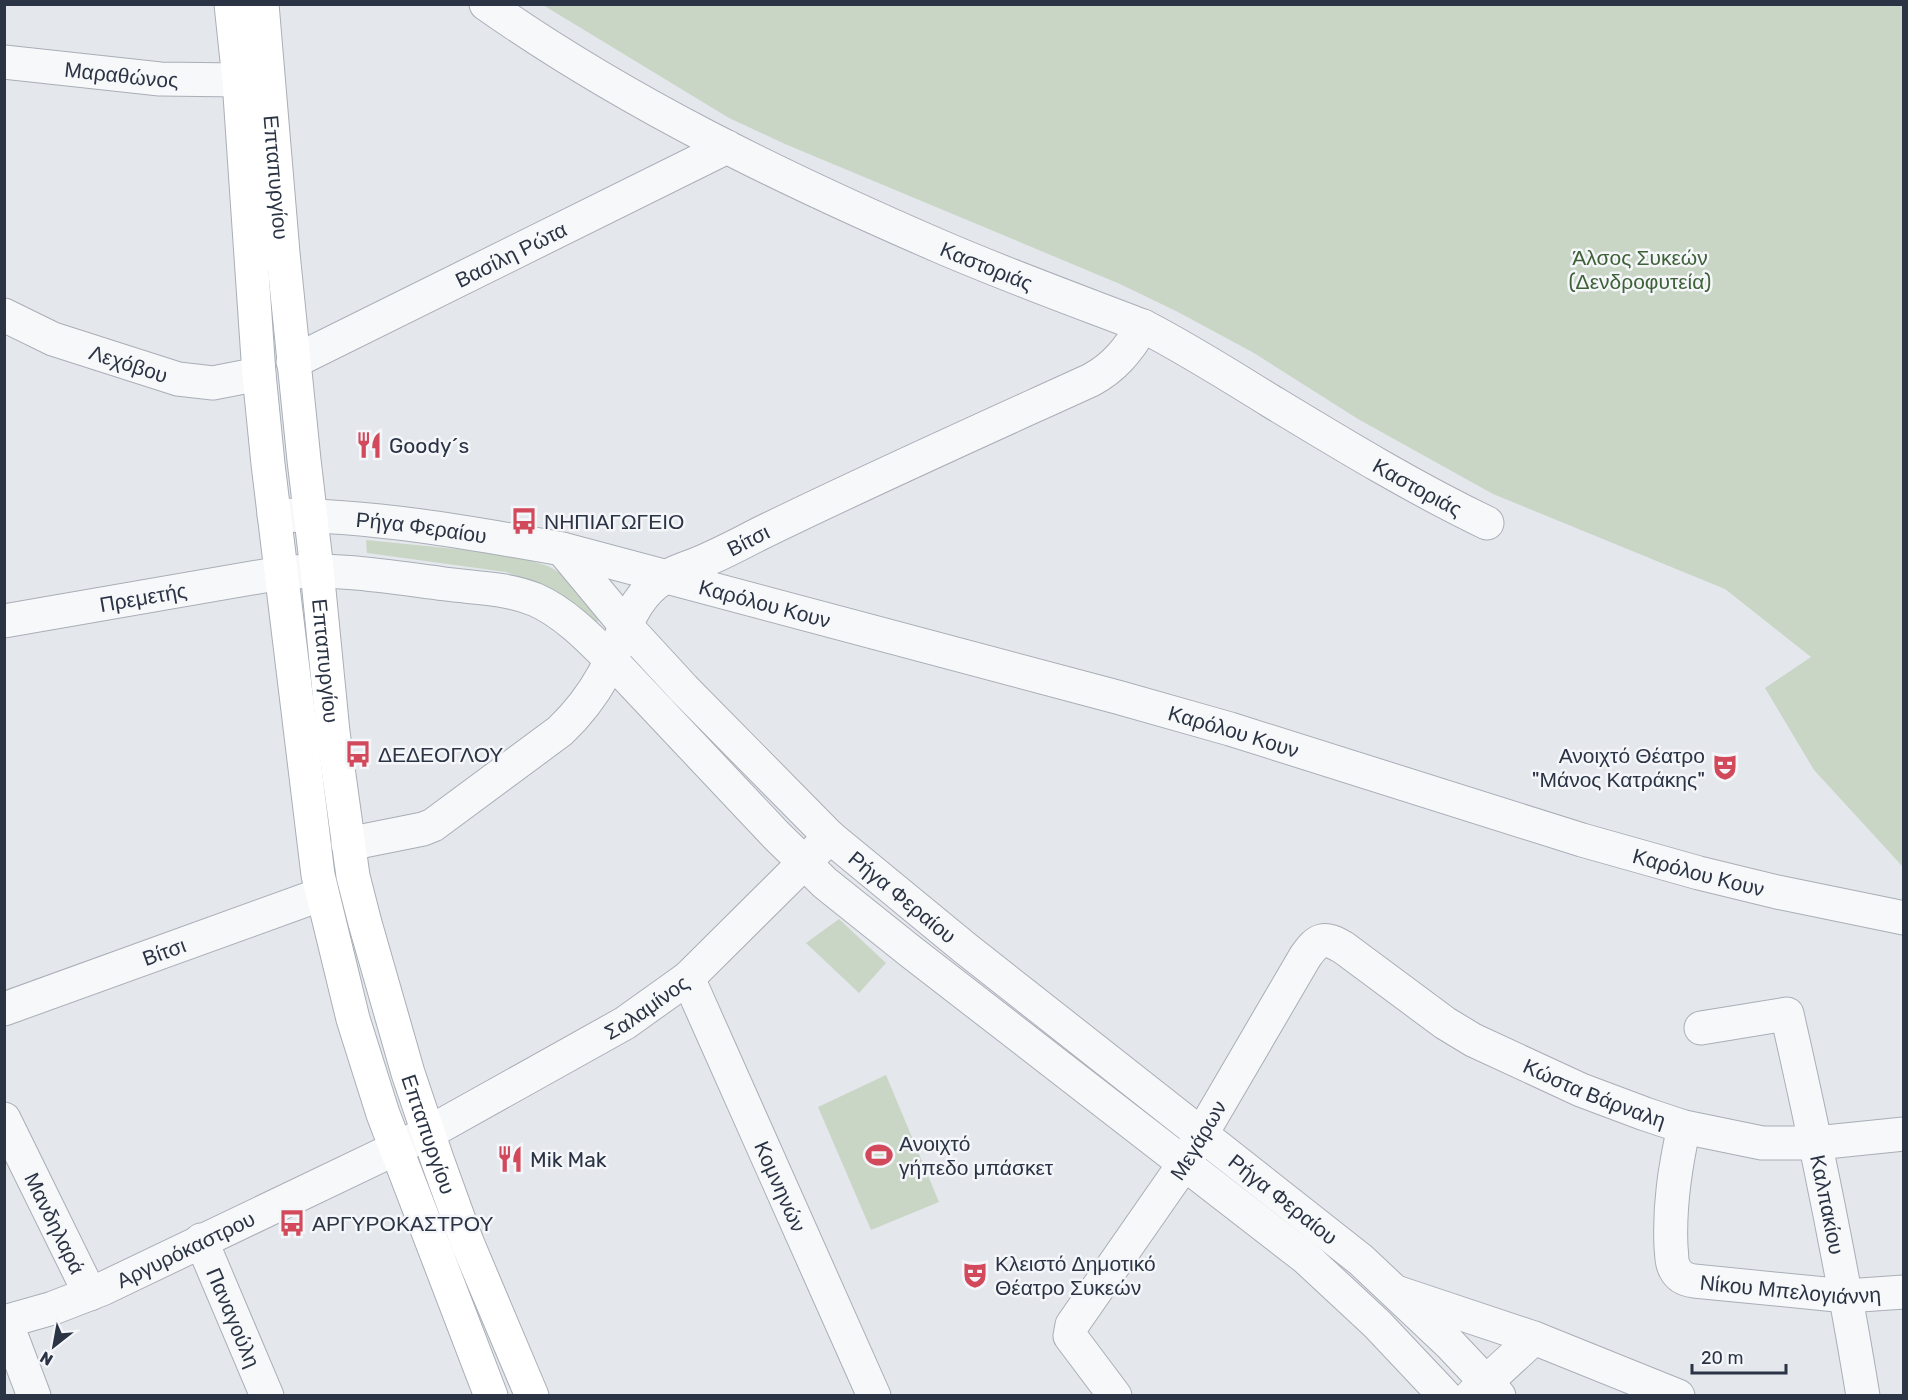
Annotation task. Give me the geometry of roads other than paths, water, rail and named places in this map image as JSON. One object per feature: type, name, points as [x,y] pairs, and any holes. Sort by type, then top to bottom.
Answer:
[{"type":"main road","name":"Επταπυργίου","points":[[231,4],[239,80],[259,374],[310,823],[322,894],[357,1030],[380,1103],[491,1395]]},
{"type":"main road","name":"Επταπυργίου","points":[[262,4],[293,362],[333,732],[357,896],[408,1073],[428,1133],[467,1242],[532,1395]]},
{"type":"street","name":"Καστοριάς","points":[[486,4],[614,86],[727,147],[940,247],[1143,326],[1200,357],[1330,437],[1487,523]]},
{"type":"street","name":"Μαραθώνος","points":[[4,62],[160,79],[239,80]]},
{"type":"street","name":"Βασίλη Ρώτα","points":[[293,362],[727,147]]},
{"type":"street","name":"Λεχόβου","points":[[4,315],[53,339],[178,380],[213,383],[259,374]]},
{"type":"street","name":"Βίτσι","points":[[348,843],[423,829],[442,819],[560,732],[588,701],[611,660],[626,626],[645,594],[656,584],[1108,371],[1120,360],[1143,326]]},
{"type":"street","name":"Ρήγα Φεραίου","points":[[274,514],[310,515],[423,526],[562,549],[626,626],[830,837],[965,948],[1361,1260],[1396,1292],[1485,1391]]},
{"type":"street","name":"Καρόλου Κουν","points":[[562,549],[1128,700],[1582,840],[1699,873],[1777,892],[1904,918]]},
{"type":"street","name":"Ρήγα Φεραίου","points":[[281,573],[317,570],[405,579],[520,595],[541,603],[559,615],[591,640],[611,660],[803,863],[834,891],[1314,1265],[1377,1324],[1445,1395]]},
{"type":"street","name":"Πρεμετής","points":[[4,621],[281,573]]},
{"type":"street","name":"Σαλαμίνος","points":[[428,1133],[612,1032],[688,978],[830,837]]},
{"type":"street","name":"Βίτσι","points":[[4,1009],[322,894]]},
{"type":"street","name":"Μεγάρων","points":[[1115,1395],[1070,1336],[1072,1325],[1184,1164],[1305,957],[1321,940]]},
{"type":"street","name":"Κώστα Βάρναλη","points":[[1321,940],[1330,940],[1344,948],[1445,1023],[1483,1045],[1613,1104],[1684,1127],[1748,1141],[1816,1143],[1904,1134]]},
{"type":"street","name":"Κομνηνών","points":[[688,978],[874,1395]]},
{"type":"street","name":"Καλπακίου","points":[[1701,1028],[1787,1014],[1816,1143],[1863,1395]]},
{"type":"street","name":"Νίκου Μπελογιάννη","points":[[1684,1127],[1670,1206],[1672,1263],[1679,1275],[1694,1281],[1846,1296],[1904,1292]]},
{"type":"street","name":"Αργυρόκαστρου","points":[[5,1322],[54,1308],[90,1294],[428,1133]]},
{"type":"street","name":"Μανδηλαρά","points":[[9,1139],[90,1294]]},
{"type":"street","name":"Παναγούλη","points":[[201,1240],[267,1395]]},
{"type":"street","points":[[1396,1292],[1534,1338],[1678,1395]]},
{"type":"street","points":[[5,1322],[34,1395]]},
{"type":"street","points":[[1485,1391],[1534,1338]]},
{"type":"place","name":"Goody´s","points":[[369,445]]},
{"type":"place","name":"ΝΗΠΙΑΓΩΓΕΙΟ","points":[[524,521]]},
{"type":"place","name":"ΔΕΔΕΟΓΛΟΥ","points":[[358,754]]},
{"type":"place","name":"Ανοιχτό Θέατρο \"Μάνος Κατράκης\"","points":[[1725,767]]},
{"type":"place","name":"Ανοιχτό γήπεδο μπάσκετ","points":[[879,1155]]},
{"type":"place","name":"Mik Mak","points":[[510,1159]]},
{"type":"place","name":"ΑΡΓΥΡΟΚΑΣΤΡΟΥ","points":[[292,1223]]},
{"type":"place","name":"Κλειστό Δημοτικό Θέατρο Συκεών","points":[[975,1275]]},
{"type":"park label","name":"Άλσος Συκεών (Δενδροφυτεία)","points":[[1640,269]]}]
